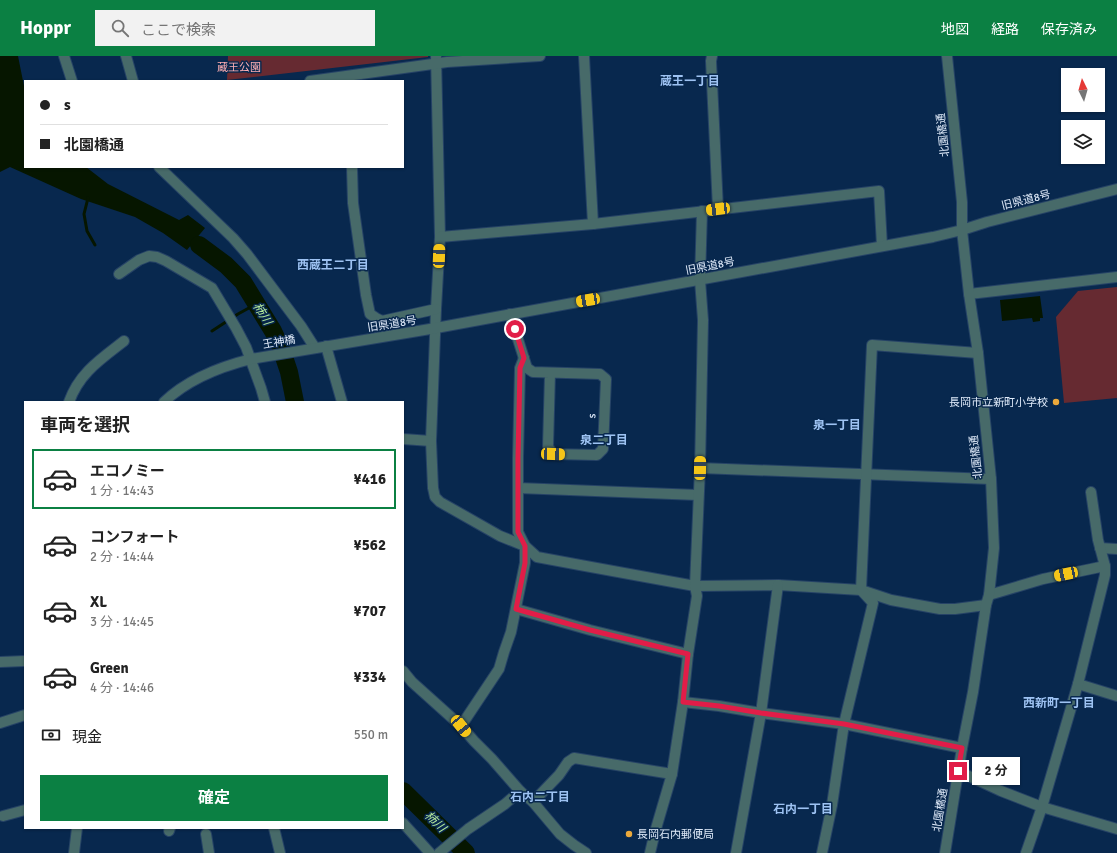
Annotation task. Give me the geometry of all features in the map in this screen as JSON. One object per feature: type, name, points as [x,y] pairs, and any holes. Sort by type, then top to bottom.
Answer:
[{"type":"street","points":[[64,56],[72,80]]},
{"type":"street","points":[[126,56],[133,80]]},
{"type":"street","points":[[324,80],[351,78],[436,60],[447,62],[540,56]]},
{"type":"street","points":[[584,56],[593,224]]},
{"type":"street","points":[[712,56],[718,209]]},
{"type":"street","name":"北園橋通","points":[[945,853],[988,600],[994,548],[991,479],[978,353],[969,294],[962,230],[962,202],[948,56]]},
{"type":"street","points":[[436,60],[440,237],[431,441],[432,482],[436,497],[446,505],[500,536],[525,546],[537,557],[695,586],[778,585],[861,590],[891,600],[940,609],[955,609],[988,600],[1043,579],[1105,566]]},
{"type":"street","points":[[160,168],[233,238],[247,254],[302,326],[315,348]]},
{"type":"street","points":[[352,168],[353,203],[370,314],[382,321],[436,309]]},
{"type":"street","name":"旧県道8号","points":[[304,350],[436,328],[933,237],[1117,189]]},
{"type":"street","points":[[440,237],[593,224],[879,191],[882,246]]},
{"type":"street","points":[[650,853],[672,774],[697,596],[695,586],[700,468],[703,320],[700,280],[702,211]]},
{"type":"street","points":[[119,274],[139,260],[149,256],[157,257],[212,288],[254,359],[265,401]]},
{"type":"street","points":[[969,294],[1117,277]]},
{"type":"street","name":"s","points":[[510,314],[527,368],[533,372],[600,374],[606,380],[602,449],[597,455],[553,454],[548,447],[550,373]]},
{"type":"street","points":[[69,401],[76,386],[93,365],[124,341]]},
{"type":"street","points":[[822,853],[832,805],[844,724],[873,603],[861,590],[872,345],[978,353]]},
{"type":"street","points":[[326,346],[342,401]]},
{"type":"street","name":"王神橋","points":[[254,359],[304,350]]},
{"type":"street","points":[[461,726],[499,669],[511,632],[525,563],[525,546],[518,532],[520,368],[524,358]]},
{"type":"street","points":[[165,401],[170,396],[200,377],[231,364],[254,359]]},
{"type":"street","points":[[404,439],[431,441]]},
{"type":"street","points":[[700,468],[991,479]]},
{"type":"street","points":[[518,488],[698,495]]},
{"type":"street","points":[[1026,853],[1042,807],[1078,684],[1105,576],[1105,566],[1100,548],[1091,492]]},
{"type":"street","points":[[1100,548],[1117,549]]},
{"type":"street","points":[[736,853],[761,713],[778,585]]},
{"type":"street","points":[[516,609],[590,630],[688,654]]},
{"type":"street","points":[[0,662],[24,660]]},
{"type":"street","points":[[404,672],[412,682],[461,726],[560,834],[586,853]]},
{"type":"street","points":[[1078,684],[1117,696]]},
{"type":"street","points":[[683,702],[844,724],[962,748]]},
{"type":"street","points":[[0,723],[24,715]]},
{"type":"street","points":[[532,802],[559,775],[568,762],[574,758],[672,774]]},
{"type":"street","points":[[958,771],[1001,792],[1042,807],[1117,829]]},
{"type":"street","points":[[440,852],[468,829],[505,804],[520,791]]},
{"type":"street","points":[[3,816],[24,810]]},
{"type":"street","points":[[404,824],[430,853]]},
{"type":"street","points":[[74,853],[77,829]]},
{"type":"street","points":[[274,829],[280,853]]},
{"type":"street","points":[[206,834],[209,853]]},
{"type":"green space","name":"蔵王公園","points":[[228,56],[428,56],[428,57],[227,80]]},
{"type":"green space","points":[[1117,287],[1117,398],[1064,403],[1056,317],[1078,291]]},
{"type":"shaded area","points":[[0,56],[18,56],[24,86],[24,168],[87,168],[108,184],[179,220],[188,215],[205,228],[187,250],[163,233],[135,217],[81,199],[10,167],[0,172]]},
{"type":"shaded area","points":[[1040,296],[1043,318],[1040,318],[1040,321],[1033,322],[1032,318],[1002,321],[1000,300]]},
{"type":"waterway","points":[[88,198],[84,214],[87,231],[95,245]]},
{"type":"waterway","name":"柿川","points":[[199,245],[226,265],[243,282],[273,331],[281,348],[289,372],[295,401]]},
{"type":"waterway","points":[[212,331],[256,304]]},
{"type":"waterway","name":"柿川","points":[[404,792],[466,853]]},
{"type":"place","name":"長岡市立新町小学校","points":[[1056,402]]},
{"type":"place","name":"長岡石内郵便局","points":[[629,834]]},
{"type":"district","name":"蔵王一丁目","points":[[690,81]]},
{"type":"district","name":"西蔵王二丁目","points":[[333,265]]},
{"type":"district","name":"泉一丁目","points":[[837,425]]},
{"type":"district","name":"泉二丁目","points":[[604,440]]},
{"type":"district","name":"西新町一丁目","points":[[1059,703]]},
{"type":"district","name":"石内二丁目","points":[[540,797]]},
{"type":"district","name":"石内一丁目","points":[[803,809]]},
{"type":"route","points":[[515,329],[524,358],[520,368],[518,532],[525,546],[525,563],[516,609],[590,630],[688,654],[683,702],[844,724],[962,748],[958,771]]}]
